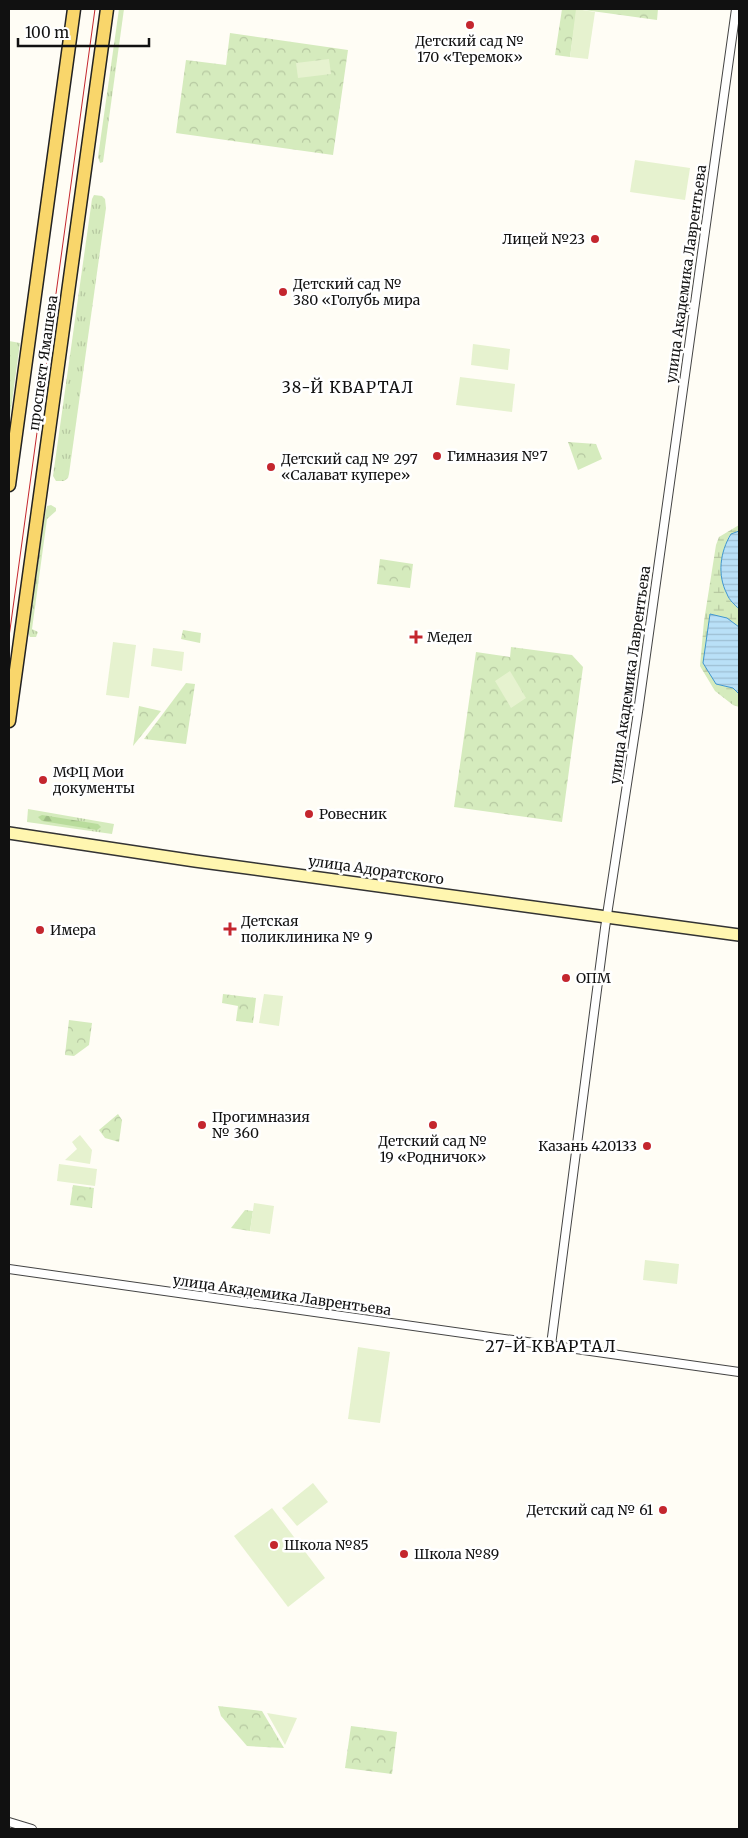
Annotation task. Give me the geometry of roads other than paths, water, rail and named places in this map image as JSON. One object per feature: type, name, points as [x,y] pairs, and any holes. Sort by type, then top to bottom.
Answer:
[{"type":"main road","name":"проспект Ямашева","points":[[9,485],[74,9]]},
{"type":"main road","name":"проспект Ямашева","points":[[9,721],[107,9]]},
{"type":"street","name":"улица Академика Лаврентьева","points":[[551,1345],[606,917],[639,702],[736,9]]},
{"type":"street","name":"улица Адоратского","points":[[9,833],[187,860],[739,935]]},
{"type":"street","name":"улица Академика Лаврентьева","points":[[9,1269],[739,1372]]},
{"type":"street","points":[[9,1822],[32,1829]]},
{"type":"water","points":[[739,531],[739,609],[732,602],[724,587],[721,564],[727,541],[731,534]]},
{"type":"water","points":[[710,614],[727,618],[739,627],[739,694],[733,688],[716,684],[703,663]]},
{"type":"tram line","points":[[9,637],[95,9]]},
{"type":"place","name":"Детский сад № 170 «Теремок»","points":[[470,25]]},
{"type":"place","name":"Лицей №23","points":[[595,239]]},
{"type":"place","name":"Детский сад № 380 «Голубь мира","points":[[283,292]]},
{"type":"place","name":"Гимназия №7","points":[[437,456]]},
{"type":"place","name":"Детский сад № 297 «Салават купере»","points":[[271,467]]},
{"type":"place","name":"Медел","points":[[416,637]]},
{"type":"place","name":"МФЦ Мои документы","points":[[43,780]]},
{"type":"place","name":"Ровесник","points":[[309,814]]},
{"type":"place","name":"Детская поликлиника № 9","points":[[230,929]]},
{"type":"place","name":"Имера","points":[[40,930]]},
{"type":"place","name":"ОПМ","points":[[566,978]]},
{"type":"place","name":"Прогимназия № 360","points":[[202,1125]]},
{"type":"place","name":"Детский сад № 19 «Родничок»","points":[[433,1125]]},
{"type":"place","name":"Казань 420133","points":[[647,1146]]},
{"type":"place","name":"Детский сад № 61","points":[[663,1510]]},
{"type":"place","name":"Школа №85","points":[[274,1545]]},
{"type":"place","name":"Школа №89","points":[[404,1554]]},
{"type":"district","name":"38-Й КВАРТАЛ","points":[[348,387]]},
{"type":"district","name":"27-Й КВАРТАЛ","points":[[551,1346]]}]
